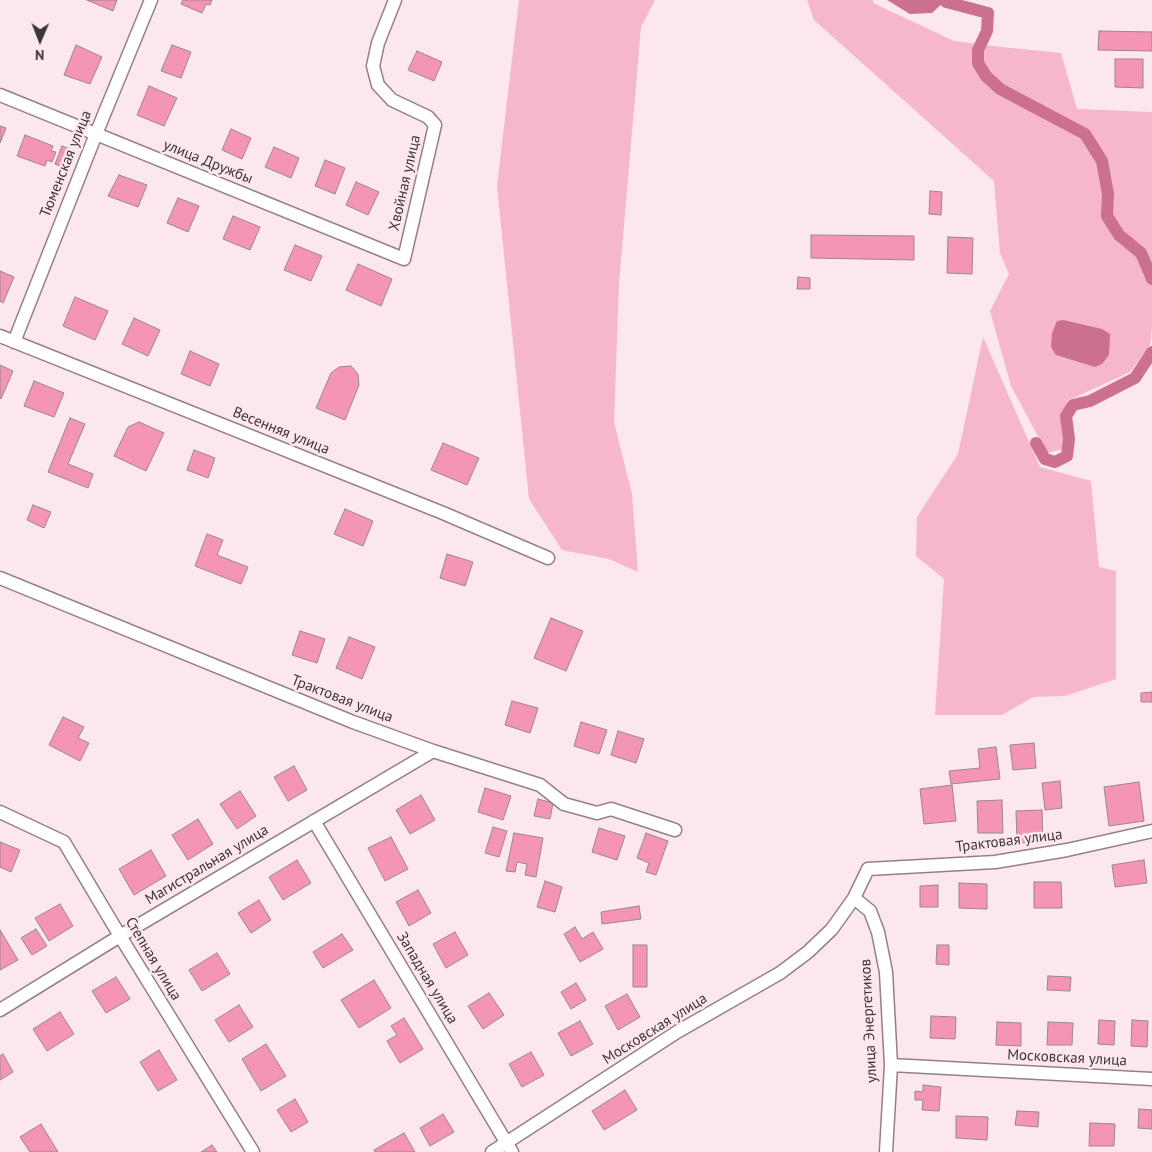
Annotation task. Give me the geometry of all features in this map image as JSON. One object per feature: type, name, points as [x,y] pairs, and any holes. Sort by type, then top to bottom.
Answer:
[{"type":"street","name":"Тюменская улица","points":[[14,342],[151,0]]},
{"type":"street","name":"Хвойная улица","points":[[395,0],[378,43],[373,66],[378,85],[392,100],[428,117],[435,125],[404,259]]},
{"type":"street","name":"улица Дружбы","points":[[0,95],[404,259]]},
{"type":"street","name":"Весенняя улица","points":[[0,336],[443,513],[548,558]]},
{"type":"street","name":"Трактовая улица","points":[[0,578],[353,722],[433,751],[540,785],[564,804],[597,813],[611,809],[675,830]]},
{"type":"street","name":"Магистральная улица","points":[[0,1010],[120,936],[433,751]]},
{"type":"street","name":"Степная улица","points":[[0,812],[64,842],[253,1152]]},
{"type":"street","name":"Западная улица","points":[[314,821],[509,1147]]},
{"type":"street","name":"Трактовая улица","points":[[868,868],[995,862],[1067,850],[1152,831]]},
{"type":"street","name":"Московская улица","points":[[492,1152],[509,1147],[677,1032],[780,973],[808,952],[832,929],[854,898],[868,868]]},
{"type":"street","name":"улица Энергетиков","points":[[854,898],[870,911],[878,932],[886,972],[891,1065],[886,1152]]},
{"type":"street","name":"Московская улица","points":[[891,1065],[1152,1079]]},
{"type":"shaded area","points":[[519,0],[655,0],[641,27],[619,283],[614,422],[632,494],[638,572],[609,559],[562,550],[529,499],[497,186]]},
{"type":"shaded area","points":[[807,0],[873,0],[873,3],[954,41],[1061,53],[1077,109],[1152,112],[1152,327],[1150,345],[1130,372],[1067,401],[1063,449],[1047,453],[1011,386],[990,311],[1009,274],[1000,253],[994,181],[814,20]]},
{"type":"shaded area","points":[[887,0],[946,0],[932,13],[910,14]]},
{"type":"shaded area","points":[[1063,320],[1102,329],[1110,334],[1109,355],[1102,364],[1095,367],[1056,355],[1051,347],[1052,333],[1057,321]]},
{"type":"shaded area","points":[[983,337],[1040,467],[1091,481],[1099,567],[1116,571],[1116,679],[1065,696],[1033,697],[1002,715],[935,715],[944,579],[916,556],[917,517],[958,454]]},
{"type":"building","points":[[87,0],[117,0],[113,11]]},
{"type":"building","points":[[183,0],[212,0],[210,5],[206,4],[202,13],[181,4]]},
{"type":"building","points":[[1099,31],[1152,32],[1152,51],[1098,50]]},
{"type":"building","points":[[76,45],[102,57],[90,84],[64,75]]},
{"type":"building","points":[[172,45],[191,52],[181,78],[161,71]]},
{"type":"building","points":[[417,51],[442,62],[434,81],[408,70]]},
{"type":"building","points":[[1115,59],[1143,59],[1143,88],[1115,87]]},
{"type":"building","points":[[149,86],[177,98],[164,126],[137,115]]},
{"type":"building","points":[[0,126],[6,128],[0,143]]},
{"type":"building","points":[[231,129],[251,138],[242,159],[222,150]]},
{"type":"building","points":[[25,135],[53,146],[51,151],[56,152],[52,162],[47,160],[45,166],[17,156]]},
{"type":"building","points":[[62,146],[70,149],[63,167],[55,164]]},
{"type":"building","points":[[274,147],[299,158],[291,178],[265,167]]},
{"type":"building","points":[[325,160],[345,168],[335,194],[315,186]]},
{"type":"building","points":[[119,175],[147,185],[138,207],[108,196]]},
{"type":"building","points":[[356,182],[379,192],[368,215],[346,205]]},
{"type":"building","points":[[930,191],[942,192],[941,215],[929,214]]},
{"type":"building","points":[[178,198],[199,206],[188,232],[167,223]]},
{"type":"building","points":[[233,216],[260,227],[250,250],[223,239]]},
{"type":"building","points":[[811,235],[914,236],[914,260],[811,258]]},
{"type":"building","points":[[948,237],[973,238],[972,274],[947,273]]},
{"type":"building","points":[[295,245],[322,256],[311,281],[284,270]]},
{"type":"building","points":[[358,264],[392,279],[381,306],[346,290]]},
{"type":"building","points":[[0,271],[14,277],[3,303],[0,301]]},
{"type":"building","points":[[798,277],[810,278],[810,289],[797,289]]},
{"type":"building","points":[[75,297],[108,311],[95,340],[63,326]]},
{"type":"building","points":[[134,318],[160,330],[148,356],[122,344]]},
{"type":"building","points":[[190,351],[219,364],[210,386],[181,374]]},
{"type":"building","points":[[0,365],[13,371],[1,399],[0,398]]},
{"type":"building","points":[[351,366],[358,374],[359,385],[345,420],[316,408],[331,373],[339,367]]},
{"type":"building","points":[[34,381],[64,393],[54,417],[24,406]]},
{"type":"building","points":[[70,418],[85,424],[68,464],[93,474],[88,488],[48,472]]},
{"type":"building","points":[[139,422],[164,433],[146,471],[114,456],[128,427]]},
{"type":"building","points":[[443,443],[479,458],[467,485],[431,470]]},
{"type":"building","points":[[194,450],[215,458],[208,478],[187,470]]},
{"type":"building","points":[[33,505],[51,512],[44,528],[27,520]]},
{"type":"building","points":[[345,509],[373,521],[363,546],[334,534]]},
{"type":"building","points":[[207,534],[223,540],[217,555],[248,567],[241,584],[195,566]]},
{"type":"building","points":[[447,554],[473,562],[465,586],[440,578]]},
{"type":"building","points":[[551,618],[583,631],[566,671],[534,658]]},
{"type":"building","points":[[300,631],[325,639],[317,663],[292,655]]},
{"type":"building","points":[[349,637],[375,647],[362,679],[336,668]]},
{"type":"building","points":[[1152,692],[1152,702],[1141,702],[1141,693]]},
{"type":"building","points":[[512,701],[538,708],[530,733],[505,725]]},
{"type":"building","points":[[63,717],[84,727],[78,738],[89,743],[80,761],[49,745]]},
{"type":"building","points":[[581,722],[607,730],[599,754],[574,746]]},
{"type":"building","points":[[618,731],[644,739],[636,763],[611,755]]},
{"type":"building","points":[[1034,743],[1036,768],[1013,770],[1010,745]]},
{"type":"building","points":[[996,747],[1000,779],[951,784],[949,771],[980,768],[978,749]]},
{"type":"building","points":[[294,766],[307,790],[288,801],[274,777]]},
{"type":"building","points":[[1060,781],[1062,808],[1045,810],[1042,783]]},
{"type":"building","points":[[1139,782],[1144,821],[1109,826],[1104,787]]},
{"type":"building","points":[[952,785],[956,821],[924,824],[920,789]]},
{"type":"building","points":[[485,788],[511,796],[503,820],[478,812]]},
{"type":"building","points":[[240,791],[256,816],[237,829],[220,804]]},
{"type":"building","points":[[421,795],[435,820],[410,834],[396,810]]},
{"type":"building","points":[[538,799],[553,803],[550,819],[534,816]]},
{"type":"building","points":[[1002,800],[1003,833],[978,833],[977,801]]},
{"type":"building","points":[[1042,810],[1043,842],[1017,843],[1016,811]]},
{"type":"building","points":[[198,819],[213,844],[188,860],[172,835]]},
{"type":"building","points":[[493,827],[507,831],[499,857],[485,853]]},
{"type":"building","points":[[599,828],[625,836],[617,860],[592,852]]},
{"type":"building","points":[[514,833],[543,838],[536,877],[525,875],[527,864],[517,862],[515,872],[506,871]]},
{"type":"building","points":[[646,833],[668,841],[656,875],[646,872],[649,863],[637,858]]},
{"type":"building","points":[[391,837],[408,869],[385,881],[368,848]]},
{"type":"building","points":[[0,842],[20,850],[11,872],[0,867]]},
{"type":"building","points":[[151,850],[166,876],[134,895],[119,869]]},
{"type":"building","points":[[297,860],[311,883],[283,900],[269,877]]},
{"type":"building","points":[[1144,860],[1147,883],[1115,887],[1112,865]]},
{"type":"building","points":[[545,881],[562,887],[555,912],[537,907]]},
{"type":"building","points":[[1034,882],[1061,882],[1062,908],[1034,908]]},
{"type":"building","points":[[959,883],[987,884],[987,909],[959,908]]},
{"type":"building","points":[[938,885],[938,907],[920,907],[920,886]]},
{"type":"building","points":[[418,890],[431,913],[409,926],[396,902]]},
{"type":"building","points":[[259,900],[271,920],[251,933],[238,913]]},
{"type":"building","points":[[60,904],[73,926],[49,941],[35,918]]},
{"type":"building","points":[[639,906],[641,919],[602,924],[601,912]]},
{"type":"building","points":[[575,927],[582,939],[593,932],[603,949],[580,962],[564,934]]},
{"type":"building","points":[[36,929],[47,946],[32,955],[21,938]]},
{"type":"building","points":[[0,930],[18,960],[0,970]]},
{"type":"building","points":[[455,932],[468,955],[446,968],[433,944]]},
{"type":"building","points":[[342,934],[353,950],[323,968],[313,952]]},
{"type":"building","points":[[633,945],[647,945],[647,987],[633,987]]},
{"type":"building","points":[[937,945],[949,945],[949,965],[936,964]]},
{"type":"building","points":[[217,953],[230,974],[202,991],[189,970]]},
{"type":"building","points":[[1048,976],[1071,977],[1070,991],[1047,990]]},
{"type":"building","points":[[116,977],[130,999],[106,1013],[92,991]]},
{"type":"building","points":[[374,980],[391,1008],[359,1028],[341,1000]]},
{"type":"building","points":[[576,983],[586,1000],[571,1009],[561,992]]},
{"type":"building","points":[[489,993],[504,1015],[483,1029],[468,1006]]},
{"type":"building","points":[[627,994],[640,1017],[618,1030],[605,1006]]},
{"type":"building","points":[[239,1005],[253,1027],[229,1042],[215,1020]]},
{"type":"building","points":[[60,1012],[74,1034],[47,1051],[33,1029]]},
{"type":"building","points":[[931,1016],[956,1017],[955,1039],[930,1038]]},
{"type":"building","points":[[404,1018],[423,1049],[400,1063],[387,1041],[397,1035],[391,1026]]},
{"type":"building","points":[[1099,1020],[1115,1021],[1114,1045],[1098,1044]]},
{"type":"building","points":[[1132,1020],[1148,1021],[1147,1047],[1131,1046]]},
{"type":"building","points":[[580,1021],[593,1044],[571,1056],[558,1033]]},
{"type":"building","points":[[997,1022],[1021,1023],[1021,1046],[996,1045]]},
{"type":"building","points":[[1048,1022],[1073,1023],[1072,1045],[1047,1045]]},
{"type":"building","points":[[266,1044],[286,1076],[261,1091],[242,1059]]},
{"type":"building","points":[[159,1050],[177,1080],[158,1091],[140,1062]]},
{"type":"building","points":[[531,1052],[544,1075],[522,1087],[509,1064]]},
{"type":"building","points":[[3,1054],[13,1072],[0,1080],[0,1056]]},
{"type":"building","points":[[923,1085],[941,1087],[939,1111],[922,1110],[923,1100],[915,1100],[915,1091],[923,1092]]},
{"type":"building","points":[[625,1090],[637,1110],[604,1130],[592,1111]]},
{"type":"building","points":[[295,1099],[308,1122],[291,1132],[277,1110]]},
{"type":"building","points":[[1139,1109],[1152,1110],[1152,1129],[1138,1128]]},
{"type":"building","points":[[1017,1111],[1039,1112],[1038,1127],[1015,1125]]},
{"type":"building","points":[[443,1114],[454,1132],[430,1146],[420,1128]]},
{"type":"building","points":[[956,1116],[988,1117],[987,1140],[956,1138]]},
{"type":"building","points":[[1090,1123],[1115,1124],[1114,1146],[1089,1146]]},
{"type":"building","points":[[41,1124],[58,1152],[30,1152],[20,1137]]},
{"type":"building","points":[[404,1133],[415,1152],[375,1152],[374,1150]]},
{"type":"building","points":[[212,1145],[217,1152],[201,1152]]},
{"type":"waterway","points":[[946,2],[988,13],[987,31],[978,50],[978,63],[986,76],[1000,89],[1085,134],[1102,161],[1108,194],[1107,216],[1119,235],[1141,253],[1152,279]]},
{"type":"waterway","points":[[1036,443],[1045,459],[1055,462],[1067,456],[1069,439],[1066,416],[1073,405],[1090,401],[1135,378],[1152,352]]}]
